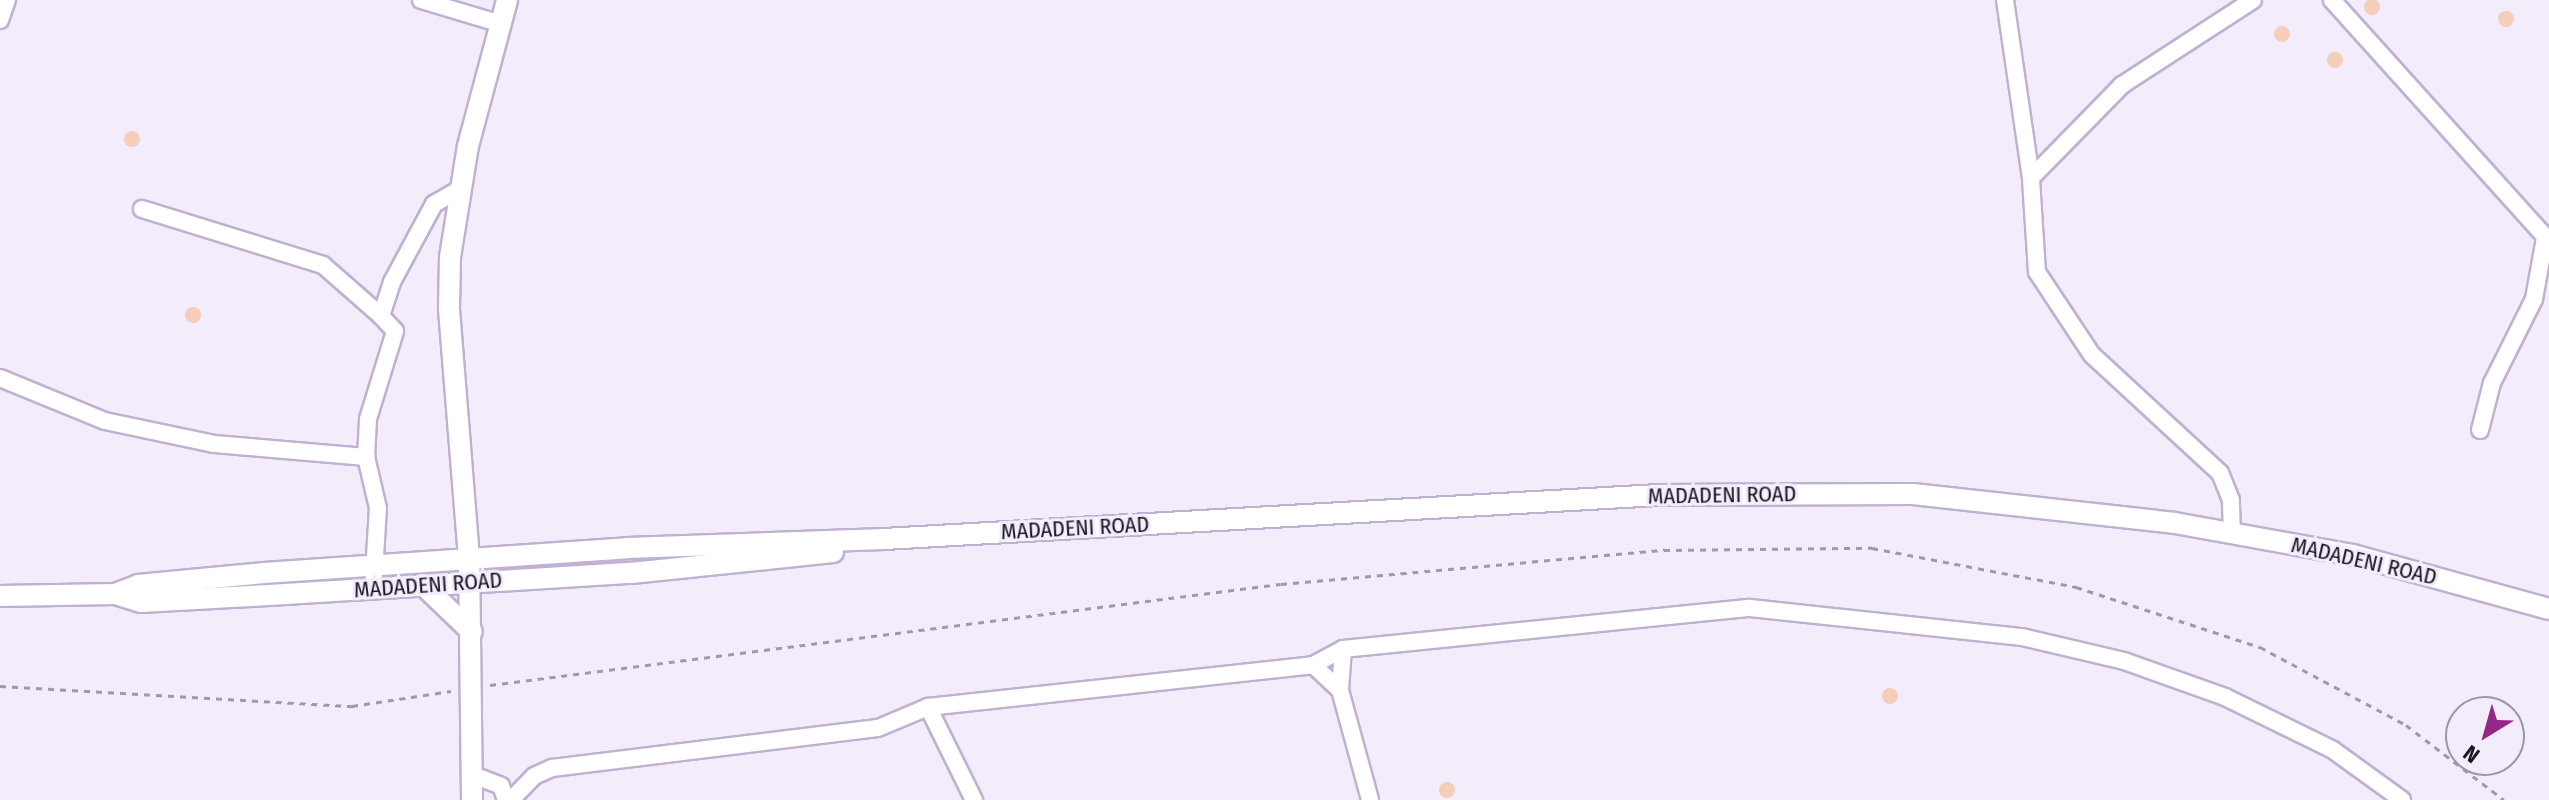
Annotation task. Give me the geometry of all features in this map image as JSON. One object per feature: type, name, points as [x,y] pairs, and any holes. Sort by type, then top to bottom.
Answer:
[{"type":"street","points":[[0,20],[7,0]]},
{"type":"street","points":[[421,0],[457,6],[501,24]]},
{"type":"street","points":[[472,800],[472,632],[449,308],[450,257],[462,188],[507,0]]},
{"type":"street","points":[[2005,0],[2031,178],[2037,272],[2092,355],[2220,473],[2231,500],[2232,534]]},
{"type":"street","points":[[2332,0],[2547,240],[2534,299],[2492,383],[2480,430]]},
{"type":"street","points":[[2031,178],[2122,85],[2242,3]]},
{"type":"street","points":[[381,316],[392,282],[434,204],[462,188]]},
{"type":"street","points":[[142,209],[323,265],[395,331],[372,397],[366,457],[378,508],[373,589]]},
{"type":"street","points":[[0,378],[105,421],[214,444],[366,457]]},
{"type":"street","name":"MADADENI ROAD","points":[[115,594],[138,585],[469,558],[884,539],[1690,494],[1913,494],[2232,534],[2353,555],[2549,609]]},
{"type":"street","name":"MADADENI ROAD","points":[[0,596],[115,594],[141,602],[470,583],[834,552],[884,539]]},
{"type":"street","points":[[422,584],[472,632]]},
{"type":"street","points":[[473,775],[501,786],[508,800],[534,776],[552,768],[878,728],[928,707],[1313,665],[1343,649],[1750,608],[2022,637],[2124,661],[2225,697],[2333,750],[2402,800]]},
{"type":"street","points":[[1343,649],[1340,690],[1370,800]]},
{"type":"street","points":[[1313,665],[1340,690]]},
{"type":"street","points":[[928,707],[974,800]]},
{"type":"path","points":[[0,686],[352,706],[472,687],[1281,584],[1664,550],[1872,548],[2076,587],[2260,647],[2406,725],[2504,800]]},
{"type":"building","points":[[2372,-1],[2380,7],[2372,15],[2364,7]]},
{"type":"building","points":[[2506,11],[2514,19],[2506,27],[2498,19]]},
{"type":"building","points":[[2282,26],[2290,34],[2282,42],[2274,34]]},
{"type":"building","points":[[2335,52],[2343,60],[2335,68],[2327,60]]},
{"type":"building","points":[[132,131],[140,139],[132,147],[124,139]]},
{"type":"building","points":[[193,307],[201,315],[193,323],[185,315]]},
{"type":"building","points":[[1890,688],[1898,696],[1890,704],[1882,696]]},
{"type":"building","points":[[1447,782],[1455,790],[1447,798],[1439,790]]}]
